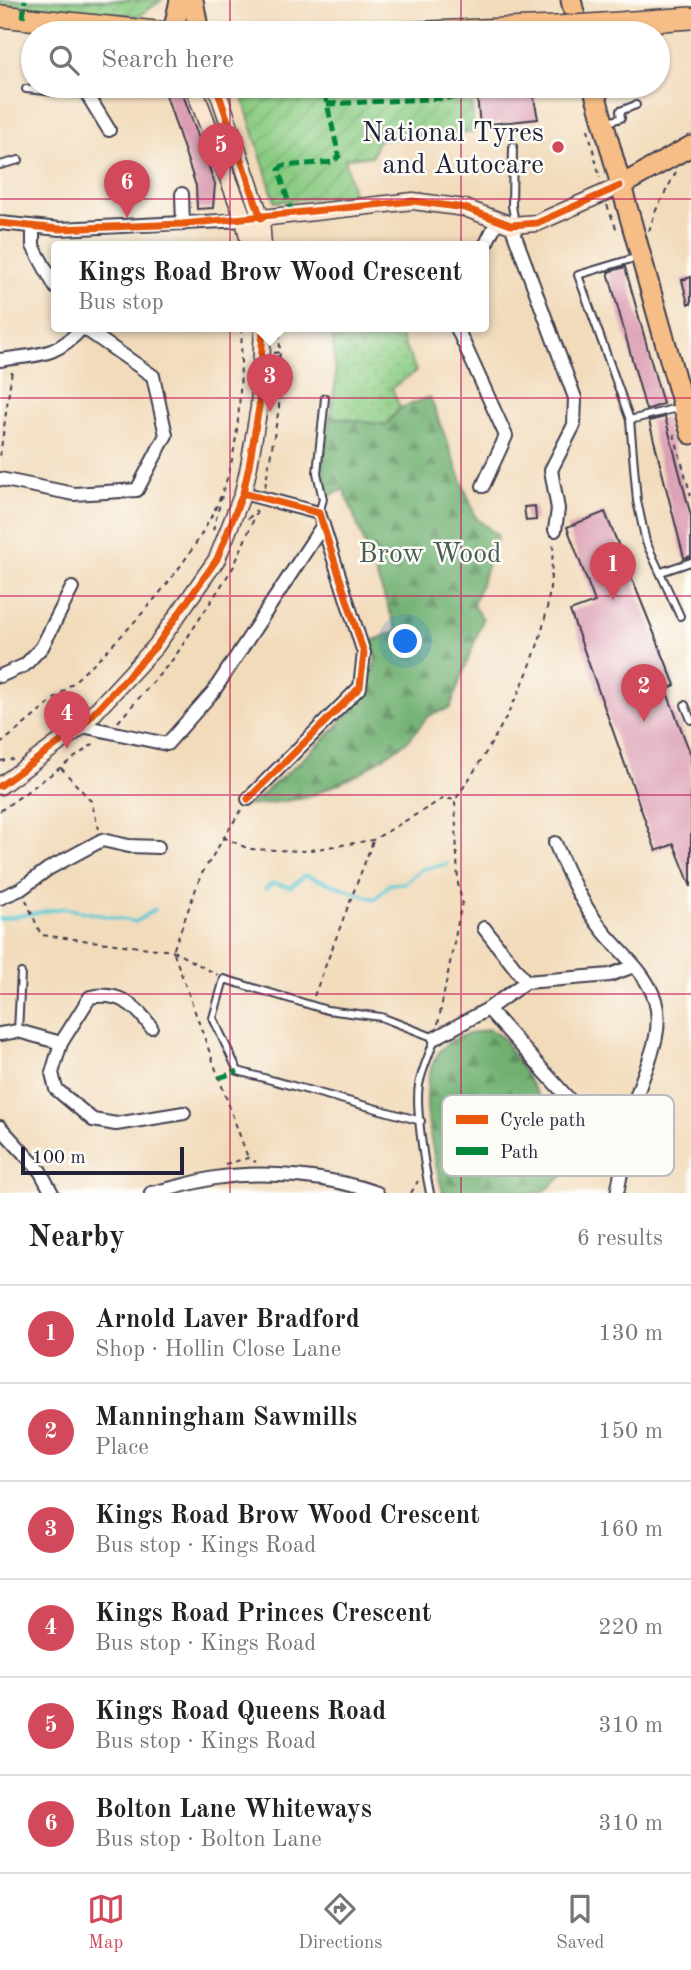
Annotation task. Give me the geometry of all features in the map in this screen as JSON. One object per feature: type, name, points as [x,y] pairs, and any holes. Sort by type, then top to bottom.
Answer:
[{"type":"highway","points":[[0,16],[28,21]]},
{"type":"highway","points":[[648,21],[691,18]]},
{"type":"main road","points":[[176,21],[180,0]]},
{"type":"main road","points":[[193,0],[197,21]]},
{"type":"main road","points":[[571,0],[576,21]]},
{"type":"main road","points":[[594,98],[596,125],[612,189],[641,256],[691,434]]},
{"type":"main road","points":[[612,189],[691,146]]},
{"type":"street","points":[[89,98],[109,130]]},
{"type":"street","points":[[198,98],[244,220],[249,241]]},
{"type":"street","points":[[220,98],[261,218],[263,241]]},
{"type":"street","points":[[0,223],[33,229],[183,224],[413,201],[466,208],[508,223],[537,223],[612,189]]},
{"type":"street","points":[[182,194],[183,224]]},
{"type":"street","points":[[489,243],[508,223]]},
{"type":"street","points":[[508,223],[575,398],[574,425],[551,470],[558,509],[555,530]]},
{"type":"street","points":[[33,229],[33,246],[51,278]]},
{"type":"street","points":[[7,359],[56,351],[65,346],[77,332]]},
{"type":"street","points":[[0,479],[74,494],[137,489],[166,435],[153,376],[88,332]]},
{"type":"street","points":[[0,786],[82,726],[156,646],[217,559],[243,493],[258,407],[263,332]]},
{"type":"street","points":[[459,332],[506,436],[483,486]]},
{"type":"street","points":[[243,493],[321,519]]},
{"type":"street","points":[[82,726],[167,744],[213,692],[321,519]]},
{"type":"street","points":[[248,799],[360,687],[364,653],[321,519]]},
{"type":"street","points":[[0,676],[25,665],[42,647],[72,588]]},
{"type":"street","points":[[0,898],[21,889],[48,869],[102,840],[130,846],[158,847]]},
{"type":"street","points":[[555,843],[576,891],[603,931],[634,966],[655,1000],[657,1027],[654,1048],[637,1095]]},
{"type":"street","points":[[484,928],[526,982]]},
{"type":"street","points":[[435,1038],[488,1009],[526,982],[610,975],[634,966]]},
{"type":"street","points":[[151,1027],[137,1007],[104,993],[90,997],[61,1044],[52,1073],[56,1088],[93,1120],[116,1124],[184,1113]]},
{"type":"street","points":[[488,1009],[565,1095]]},
{"type":"street","points":[[0,1034],[18,1031],[61,1044]]},
{"type":"street","points":[[0,1127],[40,1171],[52,1193]]},
{"type":"street","points":[[151,1193],[217,1178],[287,1176],[337,1181],[377,1193]]},
{"type":"lane","points":[[596,125],[621,118],[620,111],[636,106]]},
{"type":"lane","points":[[508,223],[512,206],[513,146]]},
{"type":"lane","points":[[0,165],[19,160]]},
{"type":"lane","points":[[641,256],[578,275],[630,420],[637,501],[646,542],[680,616]]},
{"type":"lane","points":[[321,519],[323,499],[317,473],[326,398]]},
{"type":"lane","points":[[630,420],[683,407]]},
{"type":"lane","points":[[661,572],[691,562]]},
{"type":"lane","points":[[685,705],[691,720]]},
{"type":"lane","points":[[18,1031],[20,973]]},
{"type":"lane","points":[[421,1121],[238,1070],[213,1018],[224,979],[311,1006],[381,1017],[435,1038],[419,1086],[430,1193]]},
{"type":"path","points":[[596,125],[612,189]]},
{"type":"path","points":[[649,233],[656,209],[678,169]]},
{"type":"path","points":[[210,539],[224,487],[240,405],[242,332]]},
{"type":"path","points":[[267,477],[279,408],[280,332]]},
{"type":"path","points":[[0,456],[7,359]]},
{"type":"path","points":[[0,744],[58,698],[132,625],[191,549],[224,487]]},
{"type":"path","points":[[435,1038],[463,902],[458,884],[455,800],[489,749],[527,669],[544,622],[555,530]]},
{"type":"path","points":[[0,761],[24,757]]},
{"type":"path","points":[[61,768],[92,801],[102,840]]},
{"type":"path","points":[[223,837],[249,849],[304,851],[373,840],[444,798],[455,800]]},
{"type":"path","points":[[248,799],[201,875],[173,951],[248,1158]]},
{"type":"path","points":[[311,1006],[373,840]]},
{"type":"path","points":[[30,909],[41,935],[173,951],[224,979]]},
{"type":"green space","points":[[0,0],[162,0],[139,16],[0,5]]},
{"type":"green space","points":[[243,98],[471,98],[474,132],[382,139],[377,142],[372,156],[345,158],[353,194],[275,202]]},
{"type":"green space","points":[[332,332],[399,332],[416,371],[392,388],[400,408],[386,425],[330,417],[336,380]]},
{"type":"green space","name":"Brow Wood","points":[[430,397],[476,518],[498,536],[473,606],[483,619],[450,708],[428,716],[409,740],[359,774],[306,798],[249,806],[303,759],[341,721],[357,702],[368,682],[375,662],[372,641],[397,631],[344,489],[329,496],[322,465],[330,417],[386,425],[400,408]]},
{"type":"green space","points":[[489,1029],[503,1038],[538,1095],[442,1095],[442,1176],[563,1176],[542,1193],[443,1193],[430,1136],[427,1093],[436,1056],[448,1043]]},
{"type":"building","points":[[167,98],[184,98],[215,184],[213,208],[197,209],[196,186]]},
{"type":"building","points":[[477,98],[534,98],[538,119],[480,125]]},
{"type":"building","points":[[625,267],[663,404],[646,410],[608,272]]},
{"type":"building","points":[[691,277],[691,304],[688,304],[682,280]]},
{"type":"building","points":[[665,417],[691,516],[691,556],[684,558],[649,421]]},
{"type":"building","points":[[535,506],[536,520],[526,521],[524,507]]},
{"type":"building","points":[[605,512],[675,685],[666,690],[691,755],[691,887],[674,844],[656,851],[570,611],[595,602],[567,527]]},
{"type":"waterway","points":[[265,889],[273,883],[291,887],[305,875],[375,899],[390,884],[405,883],[422,869],[447,864]]},
{"type":"waterway","points":[[0,919],[64,908],[136,922],[155,909]]},
{"type":"marked path","points":[[23,18],[25,0]]},
{"type":"marked path","points":[[292,214],[279,170],[282,166],[333,162],[339,156],[326,98]]},
{"type":"marked path","points":[[327,104],[447,98]]},
{"type":"marked path","points":[[219,1078],[238,1071]]},
{"type":"cycle path","points":[[220,98],[261,218]]},
{"type":"cycle path","points":[[0,223],[60,229],[183,224],[413,201],[465,208],[511,225],[537,223],[620,186]]},
{"type":"cycle path","points":[[0,786],[82,726],[156,646],[217,559],[243,493],[249,466],[259,407],[263,332]]},
{"type":"cycle path","points":[[243,493],[319,513],[364,653],[360,687],[248,799]]},
{"type":"place","name":"National Tyres and Autocare","points":[[558,147]]},
{"type":"place","name":"Kings Road Queens Road","points":[[221,181]]},
{"type":"place","name":"Bolton Lane Whiteways","points":[[127,218]]},
{"type":"place","name":"Kings Road Brow Wood Crescent","points":[[270,412]]},
{"type":"place","name":"Arnold Laver Bradford","points":[[613,600]]},
{"type":"place","name":"Manningham Sawmills","points":[[644,722]]},
{"type":"place","name":"Kings Road Princes Crescent","points":[[67,749]]}]
